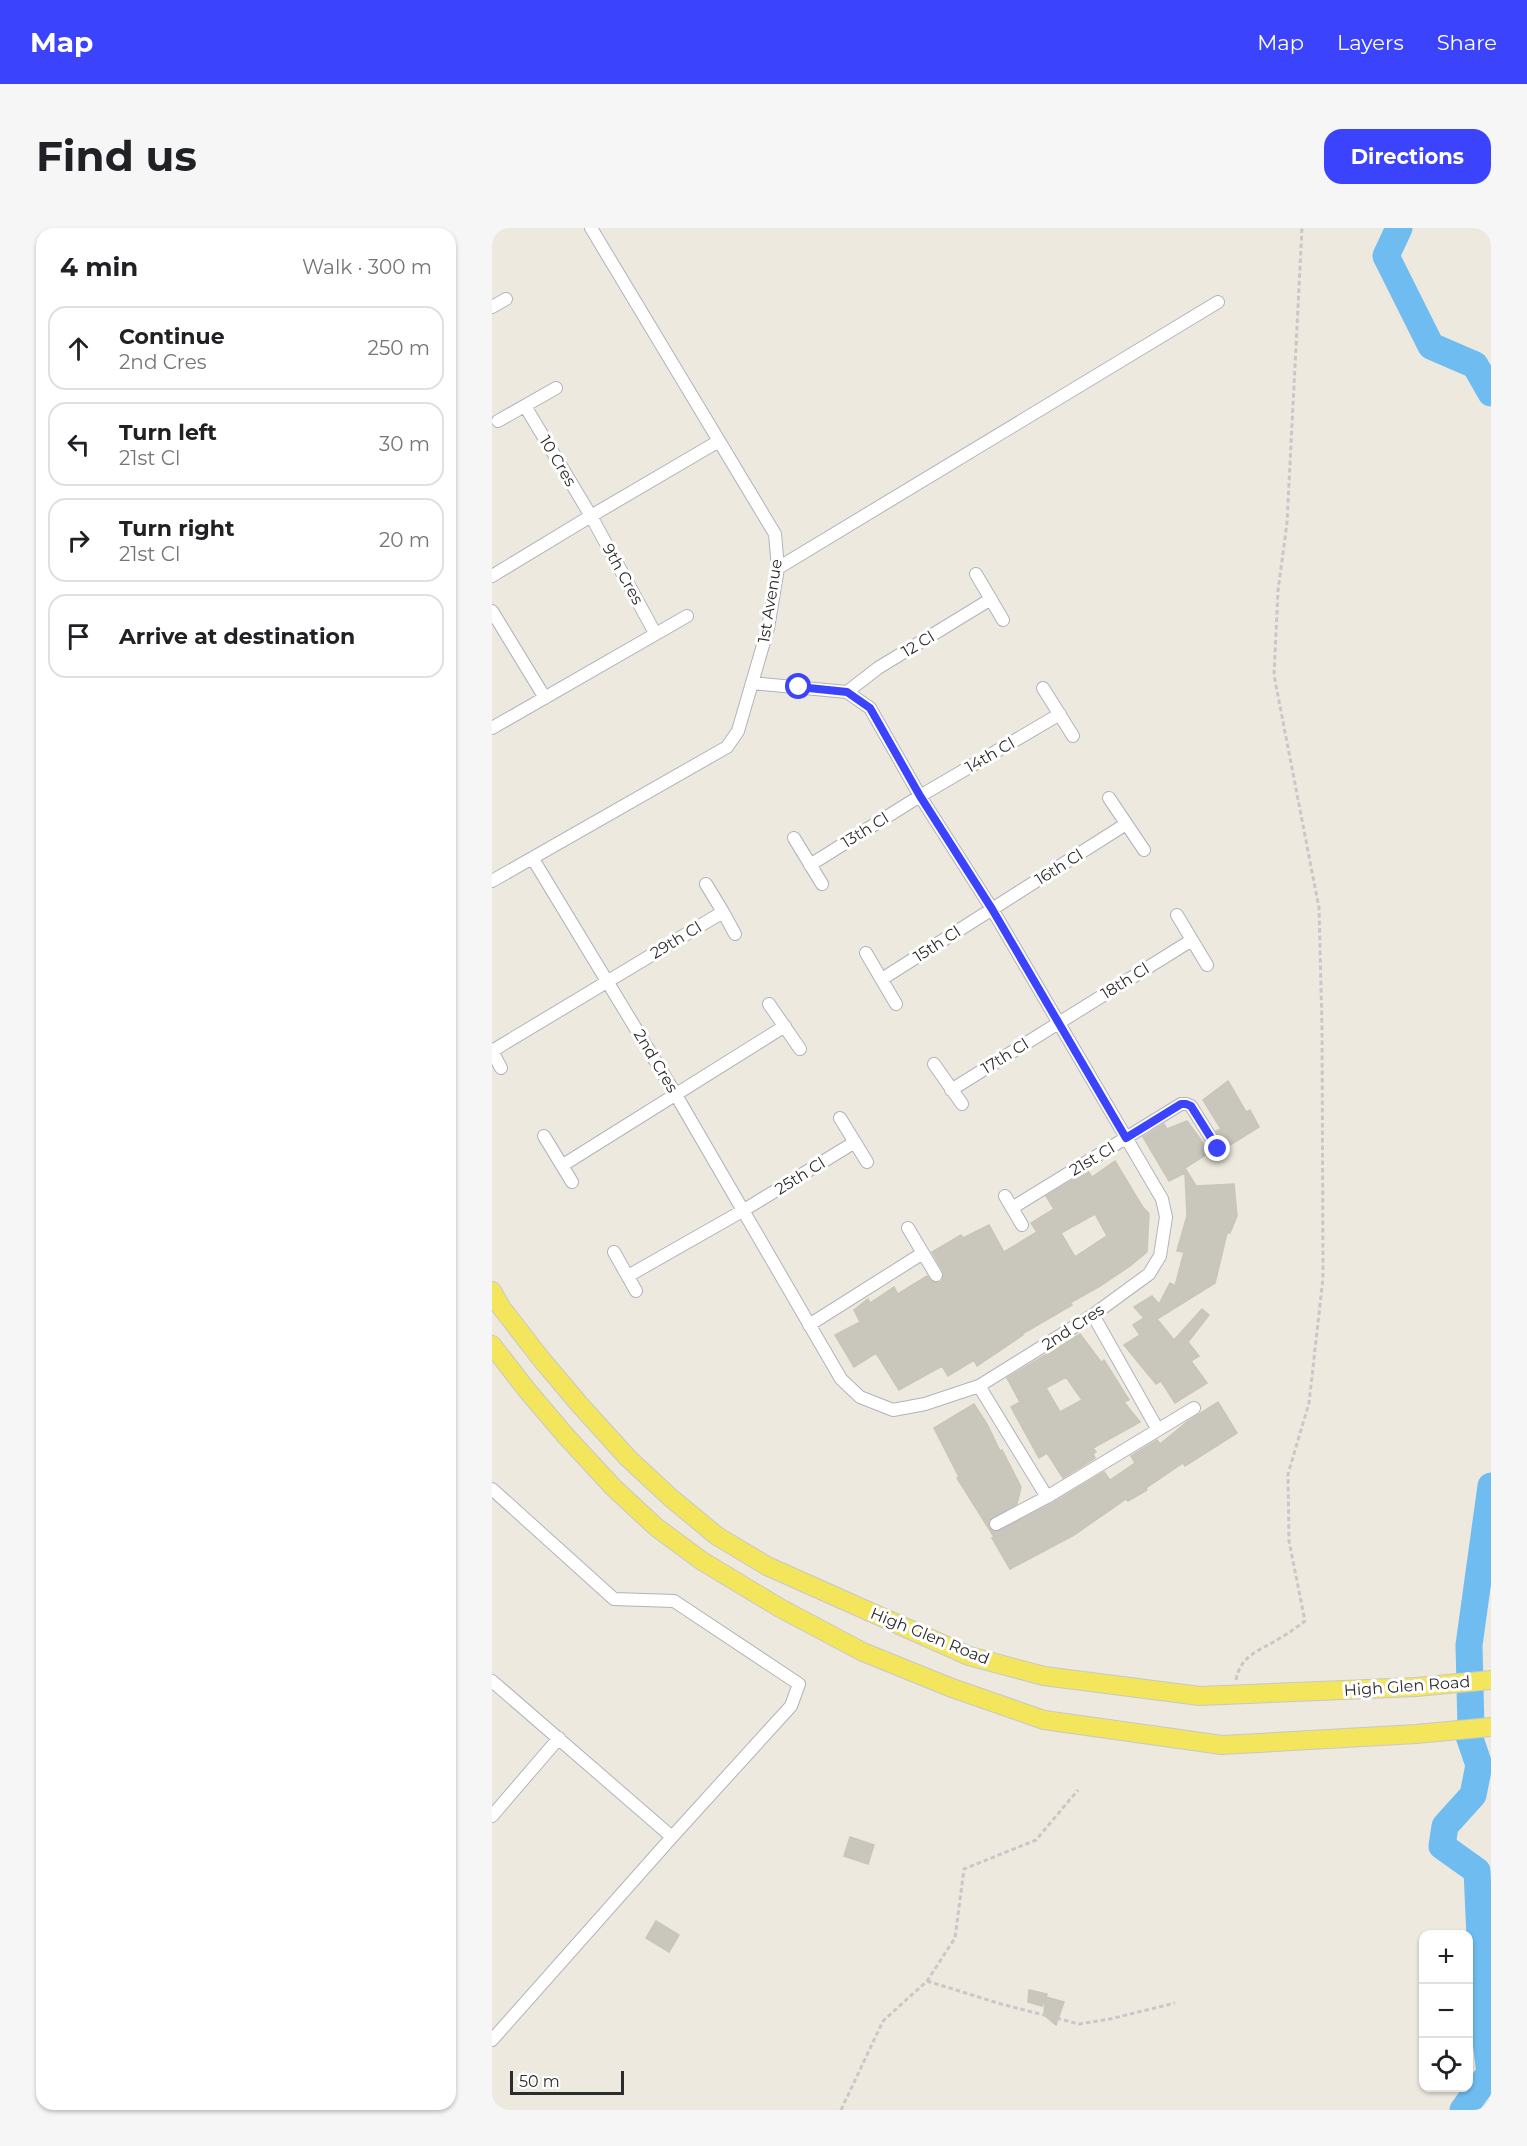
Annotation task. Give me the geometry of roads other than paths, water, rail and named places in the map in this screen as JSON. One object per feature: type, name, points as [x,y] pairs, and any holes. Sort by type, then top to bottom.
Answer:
[{"type":"main road","name":"High Glen Road","points":[[492,1291],[501,1307],[542,1360],[628,1458],[717,1536],[766,1566],[969,1656],[1044,1676],[1200,1696],[1416,1687],[1491,1680]]},
{"type":"main road","points":[[492,1345],[564,1435],[613,1487],[656,1527],[702,1561],[780,1608],[863,1652],[952,1688],[1044,1720],[1222,1745],[1416,1734],[1491,1727]]},
{"type":"street","name":"1st Avenue","points":[[492,881],[727,747],[738,730],[768,628],[778,567],[775,534],[591,228]]},
{"type":"street","points":[[492,307],[506,299]]},
{"type":"street","points":[[778,567],[1218,302]]},
{"type":"street","points":[[498,421],[556,388]]},
{"type":"street","name":"10 Cres","points":[[525,406],[591,516]]},
{"type":"street","points":[[492,576],[719,441]]},
{"type":"street","name":"9th Cres","points":[[591,516],[655,633]]},
{"type":"street","points":[[976,574],[1003,620]]},
{"type":"street","name":"12 Cl","points":[[847,692],[878,668],[991,599]]},
{"type":"street","points":[[492,611],[544,698]]},
{"type":"street","points":[[492,728],[687,616]]},
{"type":"street","points":[[752,683],[847,692]]},
{"type":"street","points":[[1043,688],[1073,735]]},
{"type":"street","name":"2nd Cres","points":[[533,859],[676,1095],[841,1379],[860,1397],[893,1410],[925,1404],[979,1386],[1093,1315],[1149,1274],[1160,1256],[1166,1216],[1162,1199],[1059,1022],[992,909],[920,796],[870,708],[847,692]]},
{"type":"street","name":"14th Cl","points":[[920,796],[1060,714]]},
{"type":"street","name":"13th Cl","points":[[810,865],[920,796]]},
{"type":"street","points":[[1109,798],[1144,850]]},
{"type":"street","name":"16th Cl","points":[[992,909],[1126,824]]},
{"type":"street","points":[[794,838],[822,884]]},
{"type":"street","points":[[706,884],[735,934]]},
{"type":"street","name":"15th Cl","points":[[882,980],[992,909]]},
{"type":"street","name":"29th Cl","points":[[492,1051],[723,912]]},
{"type":"street","points":[[1178,915],[1207,965]]},
{"type":"street","name":"18th Cl","points":[[1059,1022],[1192,940]]},
{"type":"street","points":[[866,953],[896,1004]]},
{"type":"street","points":[[769,1004],[800,1049]]},
{"type":"street","name":"17th Cl","points":[[951,1090],[1059,1022]]},
{"type":"street","points":[[563,1165],[785,1026]]},
{"type":"street","points":[[492,1051],[501,1068]]},
{"type":"street","points":[[934,1064],[962,1104]]},
{"type":"street","name":"21st Cl","points":[[1012,1208],[1181,1104],[1191,1106],[1218,1149]]},
{"type":"street","points":[[840,1118],[867,1162]]},
{"type":"street","points":[[544,1136],[573,1182]]},
{"type":"street","name":"25th Cl","points":[[628,1276],[744,1210],[855,1142]]},
{"type":"street","points":[[1005,1196],[1022,1225]]},
{"type":"street","points":[[908,1228],[936,1275]]},
{"type":"street","points":[[614,1252],[636,1291]]},
{"type":"street","points":[[809,1325],[923,1253]]},
{"type":"street","points":[[1093,1315],[1158,1430]]},
{"type":"street","points":[[979,1386],[1047,1497]]},
{"type":"street","points":[[996,1524],[1047,1497],[1194,1408]]},
{"type":"street","points":[[492,1489],[614,1599],[674,1601],[799,1684],[791,1706],[492,2040]]},
{"type":"street","points":[[492,1681],[672,1837]]},
{"type":"street","points":[[492,1816],[559,1738]]},
{"type":"waterway","points":[[1399,228],[1386,256],[1431,346],[1475,365],[1491,393]]},
{"type":"waterway","points":[[1463,2110],[1490,2073],[1484,2025],[1477,1871],[1442,1846],[1445,1826],[1473,1795],[1479,1765],[1468,1733],[1471,1728],[1469,1645],[1491,1486]]}]
